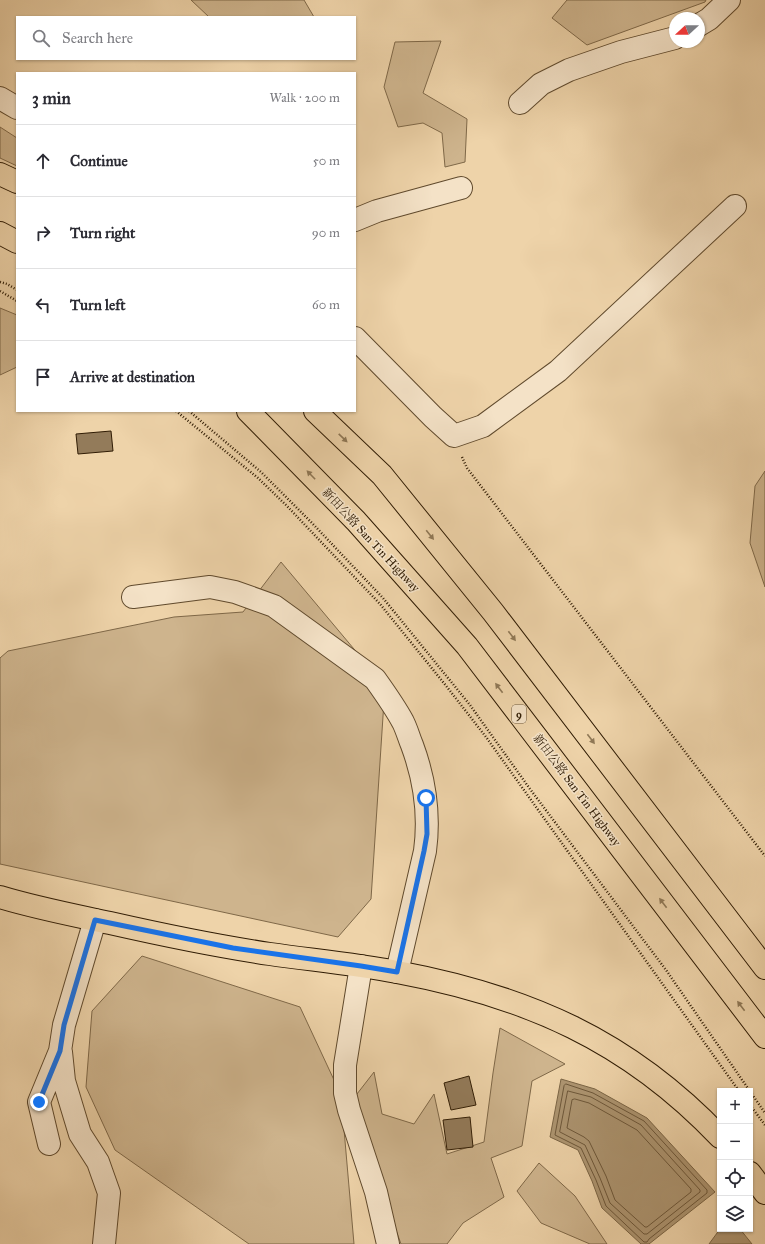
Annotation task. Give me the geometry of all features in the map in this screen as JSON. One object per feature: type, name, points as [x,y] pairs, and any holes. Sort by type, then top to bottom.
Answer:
[{"type":"main road","points":[[0,174],[16,182]]},
{"type":"main road","points":[[0,233],[16,241]]},
{"type":"main road","name":"新田公路 San Tin Highway","points":[[249,412],[356,521],[467,646],[765,1037]]},
{"type":"main road","points":[[316,412],[382,475],[493,612],[765,968]]},
{"type":"main road","points":[[0,897],[95,920],[233,948],[397,972],[454,984],[502,998],[572,1026],[612,1048],[653,1077],[690,1107],[717,1134]]},
{"type":"main road","points":[[753,1177],[765,1192]]},
{"type":"street","points":[[705,21],[730,0]]},
{"type":"street","points":[[520,103],[541,84],[569,70],[621,52],[669,40]]},
{"type":"street","points":[[0,98],[16,107]]},
{"type":"street","points":[[356,220],[377,211],[461,188]]},
{"type":"street","points":[[356,339],[433,417],[454,436],[483,426],[558,371],[735,206]]},
{"type":"street","points":[[134,597],[210,587],[235,592],[274,606],[375,679],[386,694],[404,724],[418,761],[426,798],[427,819],[427,834],[424,851],[397,972]]},
{"type":"street","points":[[49,1144],[39,1102],[60,1051],[64,1025],[95,920]]},
{"type":"street","points":[[361,966],[345,1065],[345,1092],[349,1110],[376,1192],[388,1244]]},
{"type":"street","points":[[60,1051],[64,1081],[80,1134],[98,1162],[109,1193],[104,1244]]},
{"type":"path","points":[[0,282],[16,289]]},
{"type":"path","points":[[0,291],[16,300]]},
{"type":"path","points":[[177,412],[258,478],[287,506],[380,604],[486,737],[737,1088]]},
{"type":"path","points":[[191,412],[261,472],[312,523],[388,604],[470,705],[530,789],[666,970],[765,1113]]},
{"type":"path","points":[[454,436],[467,468],[765,856]]},
{"type":"path","points":[[753,1109],[765,1124]]},
{"type":"shaded area","points":[[191,0],[304,0],[313,16],[208,16]]},
{"type":"shaded area","points":[[567,0],[706,0],[705,2],[678,12],[669,12],[669,15],[587,45],[552,18]]},
{"type":"shaded area","points":[[441,41],[423,93],[467,119],[465,162],[445,167],[442,133],[423,123],[398,127],[384,87],[395,42]]},
{"type":"shaded area","points":[[0,127],[16,137],[16,166],[0,158]]},
{"type":"shaded area","points":[[0,308],[16,315],[16,367],[0,375]]},
{"type":"shaded area","points":[[765,471],[765,587],[750,543],[755,486]]},
{"type":"shaded area","points":[[281,562],[385,686],[371,899],[338,937],[0,864],[0,658],[8,651],[174,617],[243,612]]},
{"type":"shaded area","points":[[142,956],[300,1007],[341,1095],[354,1244],[249,1244],[115,1150],[86,1087],[92,1011]]},
{"type":"shaded area","points":[[500,1028],[565,1064],[532,1081],[522,1146],[491,1158],[504,1197],[463,1223],[447,1244],[401,1244],[350,1103],[374,1072],[382,1114],[414,1124],[434,1094],[447,1154],[484,1142]]},
{"type":"shaded area","points":[[539,1163],[575,1196],[607,1244],[590,1244],[541,1223],[517,1191]]},
{"type":"water","points":[[561,1079],[595,1089],[647,1118],[715,1192],[649,1244],[641,1244],[602,1208],[578,1150],[550,1137]]},
{"type":"water","points":[[718,1232],[742,1232],[752,1244],[709,1244]]},
{"type":"building","points":[[111,431],[113,451],[78,454],[76,434]]},
{"type":"building","points":[[469,1076],[476,1105],[451,1110],[444,1083]]},
{"type":"building","points":[[470,1117],[473,1147],[447,1150],[443,1120]]},
{"type":"route","points":[[39,1102],[60,1051],[64,1025],[95,920],[151,933],[233,948],[397,972],[427,834],[426,798]]}]
